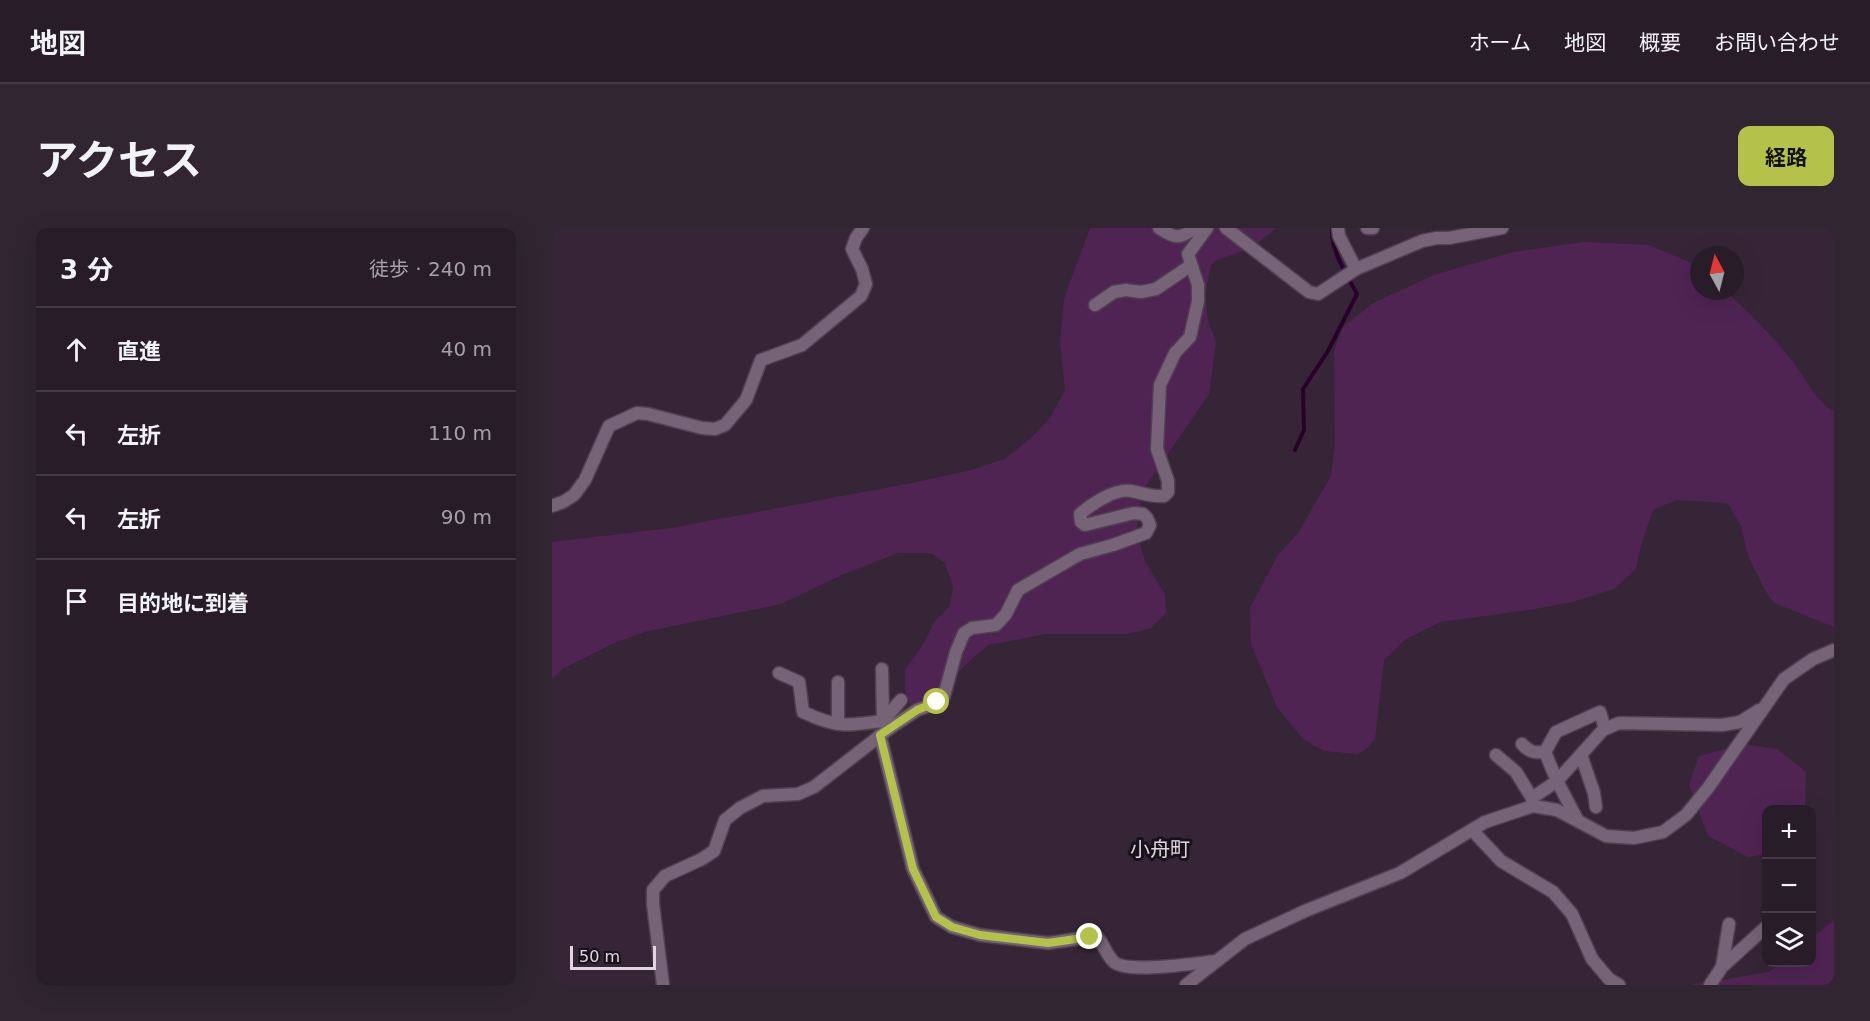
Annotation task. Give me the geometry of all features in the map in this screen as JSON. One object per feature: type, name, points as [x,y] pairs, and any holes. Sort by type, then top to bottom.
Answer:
[{"type":"street","points":[[552,506],[574,495],[585,480],[609,426],[618,420],[637,413],[702,428],[715,429],[725,425],[746,400],[761,360],[801,345],[861,296],[866,284],[853,247],[852,228]]},
{"type":"street","points":[[853,247],[863,228]]},
{"type":"street","points":[[1159,228],[1174,236],[1182,232],[1185,235],[1194,228]]},
{"type":"street","points":[[663,985],[653,890],[665,876],[714,851],[725,820],[740,808],[763,796],[798,794],[814,787],[884,728],[945,696],[956,652],[964,633],[972,628],[996,625],[1006,614],[1018,591],[1080,554],[1124,542],[1146,533],[1150,525],[1143,514],[1134,513],[1085,525],[1081,522],[1080,514],[1089,506],[1123,490],[1156,497],[1164,496],[1168,492],[1168,481],[1157,449],[1160,385],[1176,353],[1190,337],[1198,301],[1198,285],[1188,254],[1207,228]]},
{"type":"street","points":[[1226,228],[1309,292],[1318,294],[1353,270],[1422,241],[1502,228]]},
{"type":"street","points":[[1338,228],[1353,270]]},
{"type":"street","points":[[1367,228],[1373,228]]},
{"type":"street","points":[[1095,305],[1113,292],[1126,290],[1141,292],[1156,289],[1190,266]]},
{"type":"street","points":[[1496,755],[1516,772],[1532,802],[1557,810],[1606,836],[1634,838],[1662,832],[1686,815],[1708,788],[1784,679],[1813,659],[1834,650]]},
{"type":"street","points":[[882,669],[884,728],[913,869],[936,917],[952,927],[980,935],[1048,943],[1098,938],[1113,961],[1123,967],[1144,968],[1218,960]]},
{"type":"street","points":[[779,673],[799,682],[804,712],[824,722],[884,728]]},
{"type":"street","points":[[838,682],[838,724]]},
{"type":"street","points":[[884,728],[901,700]]},
{"type":"street","points":[[1186,985],[1245,939],[1305,911],[1400,873],[1485,822],[1532,802],[1557,781],[1605,729],[1619,723],[1722,725],[1740,722],[1765,707]]},
{"type":"street","points":[[1545,752],[1556,732],[1600,712],[1605,729]]},
{"type":"street","points":[[1522,744],[1533,753],[1545,752]]},
{"type":"street","points":[[1545,752],[1578,821]]},
{"type":"street","points":[[1581,755],[1594,793],[1596,807]]},
{"type":"street","points":[[1472,830],[1501,861],[1552,892],[1572,914],[1592,959],[1610,979],[1619,985]]},
{"type":"street","points":[[1722,967],[1729,924]]},
{"type":"street","points":[[1710,985],[1722,967],[1762,931]]},
{"type":"shaded area","points":[[1090,228],[1276,228],[1252,248],[1216,260],[1211,265],[1205,296],[1208,320],[1216,342],[1209,394],[1143,490],[1137,521],[1138,537],[1145,562],[1165,594],[1166,613],[1151,628],[1127,634],[1045,634],[989,645],[928,702],[910,705],[905,689],[905,670],[922,646],[935,621],[950,606],[953,587],[945,563],[931,553],[898,553],[844,574],[781,604],[644,632],[614,643],[564,668],[552,679],[552,542],[671,528],[972,470],[1005,459],[1031,438],[1050,418],[1065,390],[1060,342],[1064,299]]},
{"type":"shaded area","points":[[1583,242],[1649,245],[1690,263],[1690,300],[1735,300],[1775,340],[1815,394],[1834,412],[1834,627],[1774,603],[1748,556],[1741,526],[1727,503],[1676,500],[1653,510],[1641,545],[1636,569],[1614,589],[1572,602],[1440,622],[1406,639],[1384,660],[1375,739],[1368,748],[1358,754],[1324,751],[1303,739],[1277,707],[1251,644],[1250,608],[1278,555],[1298,533],[1331,476],[1335,443],[1334,351],[1343,327],[1373,303],[1434,275],[1513,252]]},
{"type":"shaded area","points":[[1744,744],[1777,749],[1806,772],[1805,805],[1762,805],[1762,855],[1748,857],[1708,836],[1689,785],[1699,756]]},
{"type":"shaded area","points":[[1834,920],[1834,985],[1690,985],[1769,972],[1776,967],[1816,967],[1816,935]]},
{"type":"waterway","points":[[1295,450],[1304,430],[1303,389],[1328,351],[1357,294],[1337,254],[1332,228]]},
{"type":"district","name":"小舟町","points":[[1160,849]]},
{"type":"route","points":[[937,702],[917,710],[880,735],[913,869],[936,917],[952,927],[980,935],[1048,943],[1090,937]]}]
